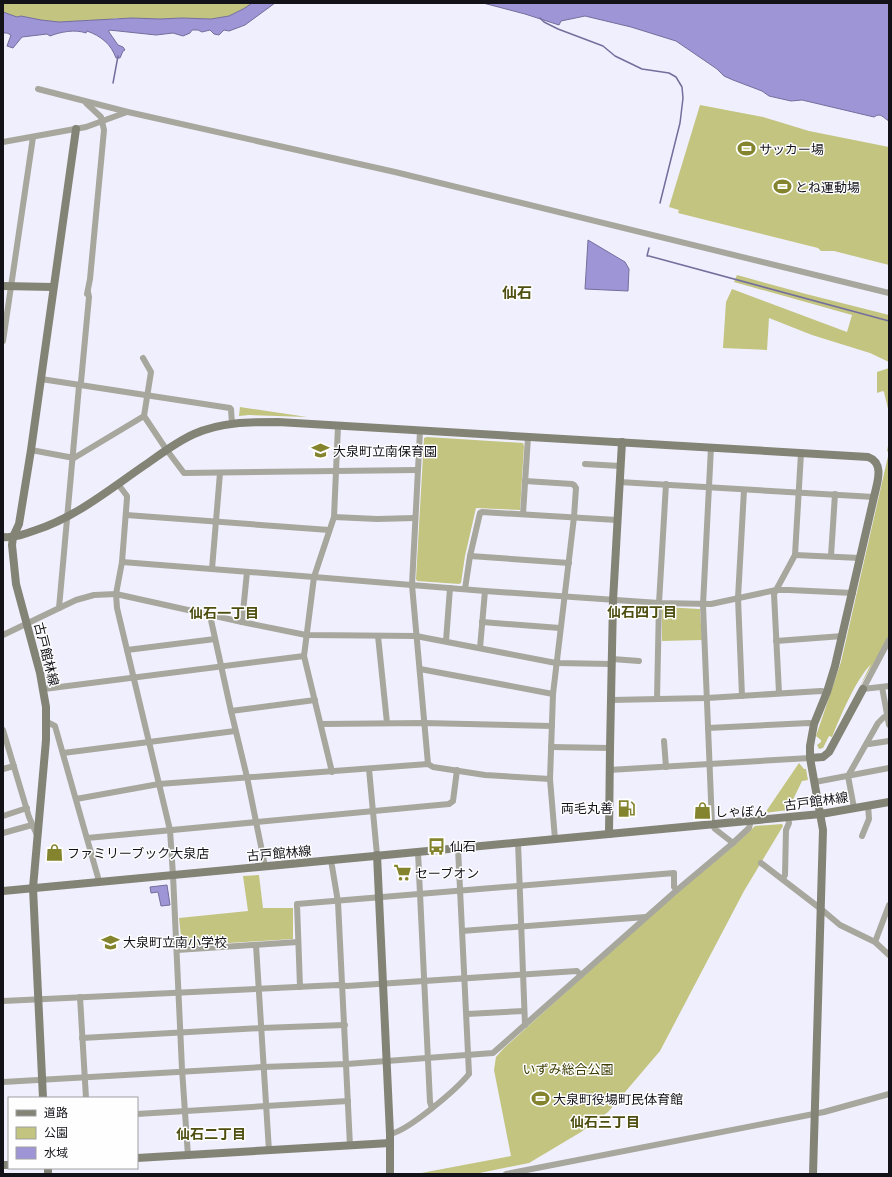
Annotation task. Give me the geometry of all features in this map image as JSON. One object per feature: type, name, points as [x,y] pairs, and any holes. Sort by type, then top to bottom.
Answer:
[{"type":"street","points":[[38,89],[128,112],[395,172],[889,292]]},
{"type":"street","points":[[59,608],[104,130],[101,117],[83,101]]},
{"type":"street","points":[[3,142],[76,129],[102,122],[128,112]]},
{"type":"street","name":"古戸館林線","points":[[76,129],[31,450],[19,524],[13,537],[12,545],[14,576],[44,690],[47,722],[33,888],[821,814],[889,802]]},
{"type":"street","points":[[3,341],[7,286],[33,137]]},
{"type":"street","points":[[7,286],[53,287]]},
{"type":"street","points":[[143,358],[151,372],[144,416],[166,450],[184,473],[417,470]]},
{"type":"street","points":[[41,379],[230,408],[232,409],[232,424]]},
{"type":"street","points":[[31,450],[74,458],[144,416]]},
{"type":"street","points":[[3,537],[13,537],[47,527],[68,517],[166,450],[196,433],[213,427],[232,424],[259,422],[338,426],[801,452],[868,457],[874,459],[879,470],[853,593],[843,636],[827,692],[814,724],[810,746],[810,758],[823,830],[813,1174]]},
{"type":"street","points":[[332,772],[304,656],[314,577],[334,517],[338,426]]},
{"type":"street","points":[[420,431],[412,585],[428,764]]},
{"type":"street","points":[[523,514],[528,437]]},
{"type":"street","points":[[609,834],[613,601],[622,442]]},
{"type":"street","points":[[711,447],[703,604],[712,824],[715,829],[733,843]]},
{"type":"street","points":[[779,693],[774,594],[795,555],[801,452]]},
{"type":"street","points":[[585,464],[620,466]]},
{"type":"street","points":[[212,569],[220,473]]},
{"type":"street","points":[[525,481],[574,485],[576,488],[574,517],[553,694],[550,779],[555,839]]},
{"type":"street","points":[[619,482],[874,496]]},
{"type":"street","points":[[118,484],[127,496],[122,562],[116,594],[117,608],[170,830],[182,1072],[188,1156]]},
{"type":"street","points":[[657,699],[659,604],[666,484]]},
{"type":"street","points":[[742,696],[738,598],[744,490]]},
{"type":"street","points":[[831,556],[835,494]]},
{"type":"street","points":[[465,589],[470,556],[480,513],[482,512],[617,520]]},
{"type":"street","points":[[126,516],[329,530]]},
{"type":"street","points":[[334,517],[377,519],[416,518]]},
{"type":"street","points":[[795,555],[860,558]]},
{"type":"street","points":[[470,556],[568,563]]},
{"type":"street","points":[[122,562],[659,604],[703,604],[722,602],[776,590],[853,593]]},
{"type":"street","points":[[242,622],[247,572]]},
{"type":"street","points":[[446,642],[450,588]]},
{"type":"street","points":[[480,648],[485,591]]},
{"type":"street","points":[[3,635],[76,600],[94,595],[116,594],[212,616],[306,635],[416,636],[556,663],[639,660]]},
{"type":"street","points":[[212,616],[211,620],[235,731],[247,778],[265,866]]},
{"type":"street","points":[[482,622],[560,628]]},
{"type":"street","points":[[378,636],[387,723]]},
{"type":"street","points":[[776,642],[843,636]]},
{"type":"street","points":[[127,650],[216,639]]},
{"type":"street","points":[[609,770],[823,757],[829,752],[863,689],[886,652],[889,640]]},
{"type":"street","points":[[44,690],[304,656]]},
{"type":"street","points":[[420,669],[553,694]]},
{"type":"street","points":[[863,689],[889,686]]},
{"type":"street","points":[[882,687],[889,725]]},
{"type":"street","points":[[611,700],[707,698],[779,693],[827,692]]},
{"type":"street","points":[[231,712],[315,700]]},
{"type":"street","points":[[854,808],[848,776],[878,723],[888,714]]},
{"type":"street","points":[[47,722],[55,726],[99,882]]},
{"type":"street","points":[[321,724],[424,723],[552,726]]},
{"type":"street","points":[[708,728],[814,724]]},
{"type":"street","points":[[3,730],[32,825],[38,838]]},
{"type":"street","points":[[63,753],[235,731]]},
{"type":"street","points":[[664,741],[666,767]]},
{"type":"street","points":[[867,743],[889,741]]},
{"type":"street","points":[[551,747],[610,748]]},
{"type":"street","points":[[76,799],[159,784],[428,764],[485,775],[550,779]]},
{"type":"street","points":[[3,769],[14,766]]},
{"type":"street","points":[[815,782],[889,768]]},
{"type":"street","points":[[369,769],[377,856],[390,1134],[390,1174]]},
{"type":"street","points":[[87,838],[452,803],[454,801],[457,770]]},
{"type":"street","points":[[862,836],[869,819],[868,805]]},
{"type":"street","points":[[3,816],[27,808]]},
{"type":"street","points":[[783,879],[786,875],[786,830],[788,817]]},
{"type":"street","points":[[3,1082],[263,1067],[347,1064],[493,1053],[676,890],[733,843],[749,828],[751,820]]},
{"type":"street","points":[[3,833],[32,825]]},
{"type":"street","points":[[518,842],[525,1025]]},
{"type":"street","points":[[390,1134],[404,1128],[432,1108],[469,1074],[458,848]]},
{"type":"street","points":[[418,852],[430,1102],[432,1108]]},
{"type":"street","points":[[331,860],[338,902],[350,1146]]},
{"type":"street","points":[[761,863],[840,925],[875,942],[889,955]]},
{"type":"street","points":[[300,987],[296,904],[338,902],[674,873],[674,887],[676,890]]},
{"type":"street","points":[[3,891],[33,888],[43,1097]]},
{"type":"street","points":[[875,942],[889,905]]},
{"type":"street","points":[[462,931],[646,917]]},
{"type":"street","points":[[177,950],[298,942]]},
{"type":"street","points":[[256,945],[269,1151]]},
{"type":"street","points":[[3,1001],[38,998],[383,983],[577,971],[581,975]]},
{"type":"street","points":[[80,997],[86,1097]]},
{"type":"street","points":[[467,1014],[524,1011]]},
{"type":"street","points":[[82,1038],[345,1025]]},
{"type":"street","points":[[506,1174],[815,1114],[889,1094]]},
{"type":"street","points":[[138,1114],[348,1101]]},
{"type":"street","points":[[138,1158],[390,1143]]},
{"type":"green space","points":[[3,3],[252,3],[229,16],[211,19],[116,18],[108,20],[59,22],[21,16],[17,17],[3,12]]},
{"type":"green space","name":"とね運動場","points":[[700,105],[763,117],[809,131],[889,147],[889,265],[834,251],[821,251],[818,248],[678,213],[679,210],[669,207]]},
{"type":"green space","points":[[737,275],[889,315],[889,362],[870,353],[812,335],[769,318],[767,350],[723,348],[726,302],[732,289],[847,332],[852,315],[734,282]]},
{"type":"green space","points":[[889,368],[889,413],[884,392],[877,393],[877,372]]},
{"type":"green space","points":[[240,407],[307,417],[239,416]]},
{"type":"green space","points":[[424,438],[523,443],[524,446],[520,510],[476,508],[465,556],[461,583],[459,584],[417,581],[416,579]]},
{"type":"green space","points":[[889,441],[889,452],[887,451]]},
{"type":"green space","points":[[889,452],[889,637],[860,686],[871,664],[859,679],[832,737],[829,736],[823,748],[819,749],[817,745],[821,742],[821,740],[816,736],[841,662]]},
{"type":"green space","points":[[662,608],[700,609],[702,640],[662,641]]},
{"type":"green space","points":[[799,763],[804,769],[806,769],[808,780],[802,781],[788,810],[765,813]]},
{"type":"green space","name":"いずみ総合公園","points":[[782,824],[783,826],[744,891],[660,1051],[608,1112],[581,1132],[529,1163],[475,1174],[416,1174],[511,1156],[494,1070],[496,1057],[504,1048],[672,896],[735,845],[755,826]]},
{"type":"green space","points":[[259,875],[263,908],[293,908],[293,939],[182,946],[179,918],[248,911],[243,876]]},
{"type":"water","points":[[252,3],[275,3],[245,25],[229,31],[224,30],[219,35],[214,34],[210,30],[202,32],[192,30],[190,33],[183,36],[173,33],[156,35],[109,30],[118,45],[123,47],[125,50],[120,58],[116,58],[105,41],[97,35],[87,31],[86,33],[72,31],[50,36],[47,34],[22,37],[13,48],[7,46],[11,35],[3,33],[3,12],[17,17],[21,16],[59,22],[132,18],[211,19],[229,16]]},
{"type":"water","points":[[483,3],[889,3],[889,121],[880,115],[874,117],[802,100],[791,101],[769,96],[762,91],[724,76],[717,69],[676,41],[631,27],[585,16],[561,21],[559,25]]},
{"type":"water","points":[[588,240],[625,262],[629,269],[628,291],[585,289]]},
{"type":"water","points":[[167,885],[170,905],[161,906],[158,892],[151,893],[150,887]]},
{"type":"waterway","points":[[540,18],[544,22],[558,29],[603,46],[615,56],[642,69],[669,73],[676,77],[682,87],[683,98],[680,123],[660,203]]},
{"type":"waterway","points":[[113,83],[118,56]]},
{"type":"waterway","points":[[649,248],[647,256],[889,321]]},
{"type":"place","name":"サッカー場","points":[[746,149]]},
{"type":"place","name":"とね運動場","points":[[782,187]]},
{"type":"place","name":"大泉町立南保育園","points":[[320,451]]},
{"type":"place","name":"両毛丸善","points":[[626,808]]},
{"type":"place","name":"しゃぼん","points":[[702,811]]},
{"type":"place","name":"仙石","points":[[437,846]]},
{"type":"place","name":"ファミリーブック大泉店","points":[[54,853]]},
{"type":"place","name":"セーブオン","points":[[402,873]]},
{"type":"place","name":"大泉町立南小学校","points":[[110,942]]},
{"type":"place","name":"大泉町役場町民体育館","points":[[540,1099]]},
{"type":"district","name":"仙石","points":[[517,292]]},
{"type":"district","name":"仙石四丁目","points":[[642,612]]},
{"type":"district","name":"仙石一丁目","points":[[224,613]]},
{"type":"district","name":"仙石三丁目","points":[[605,1122]]},
{"type":"district","name":"仙石二丁目","points":[[211,1134]]}]
